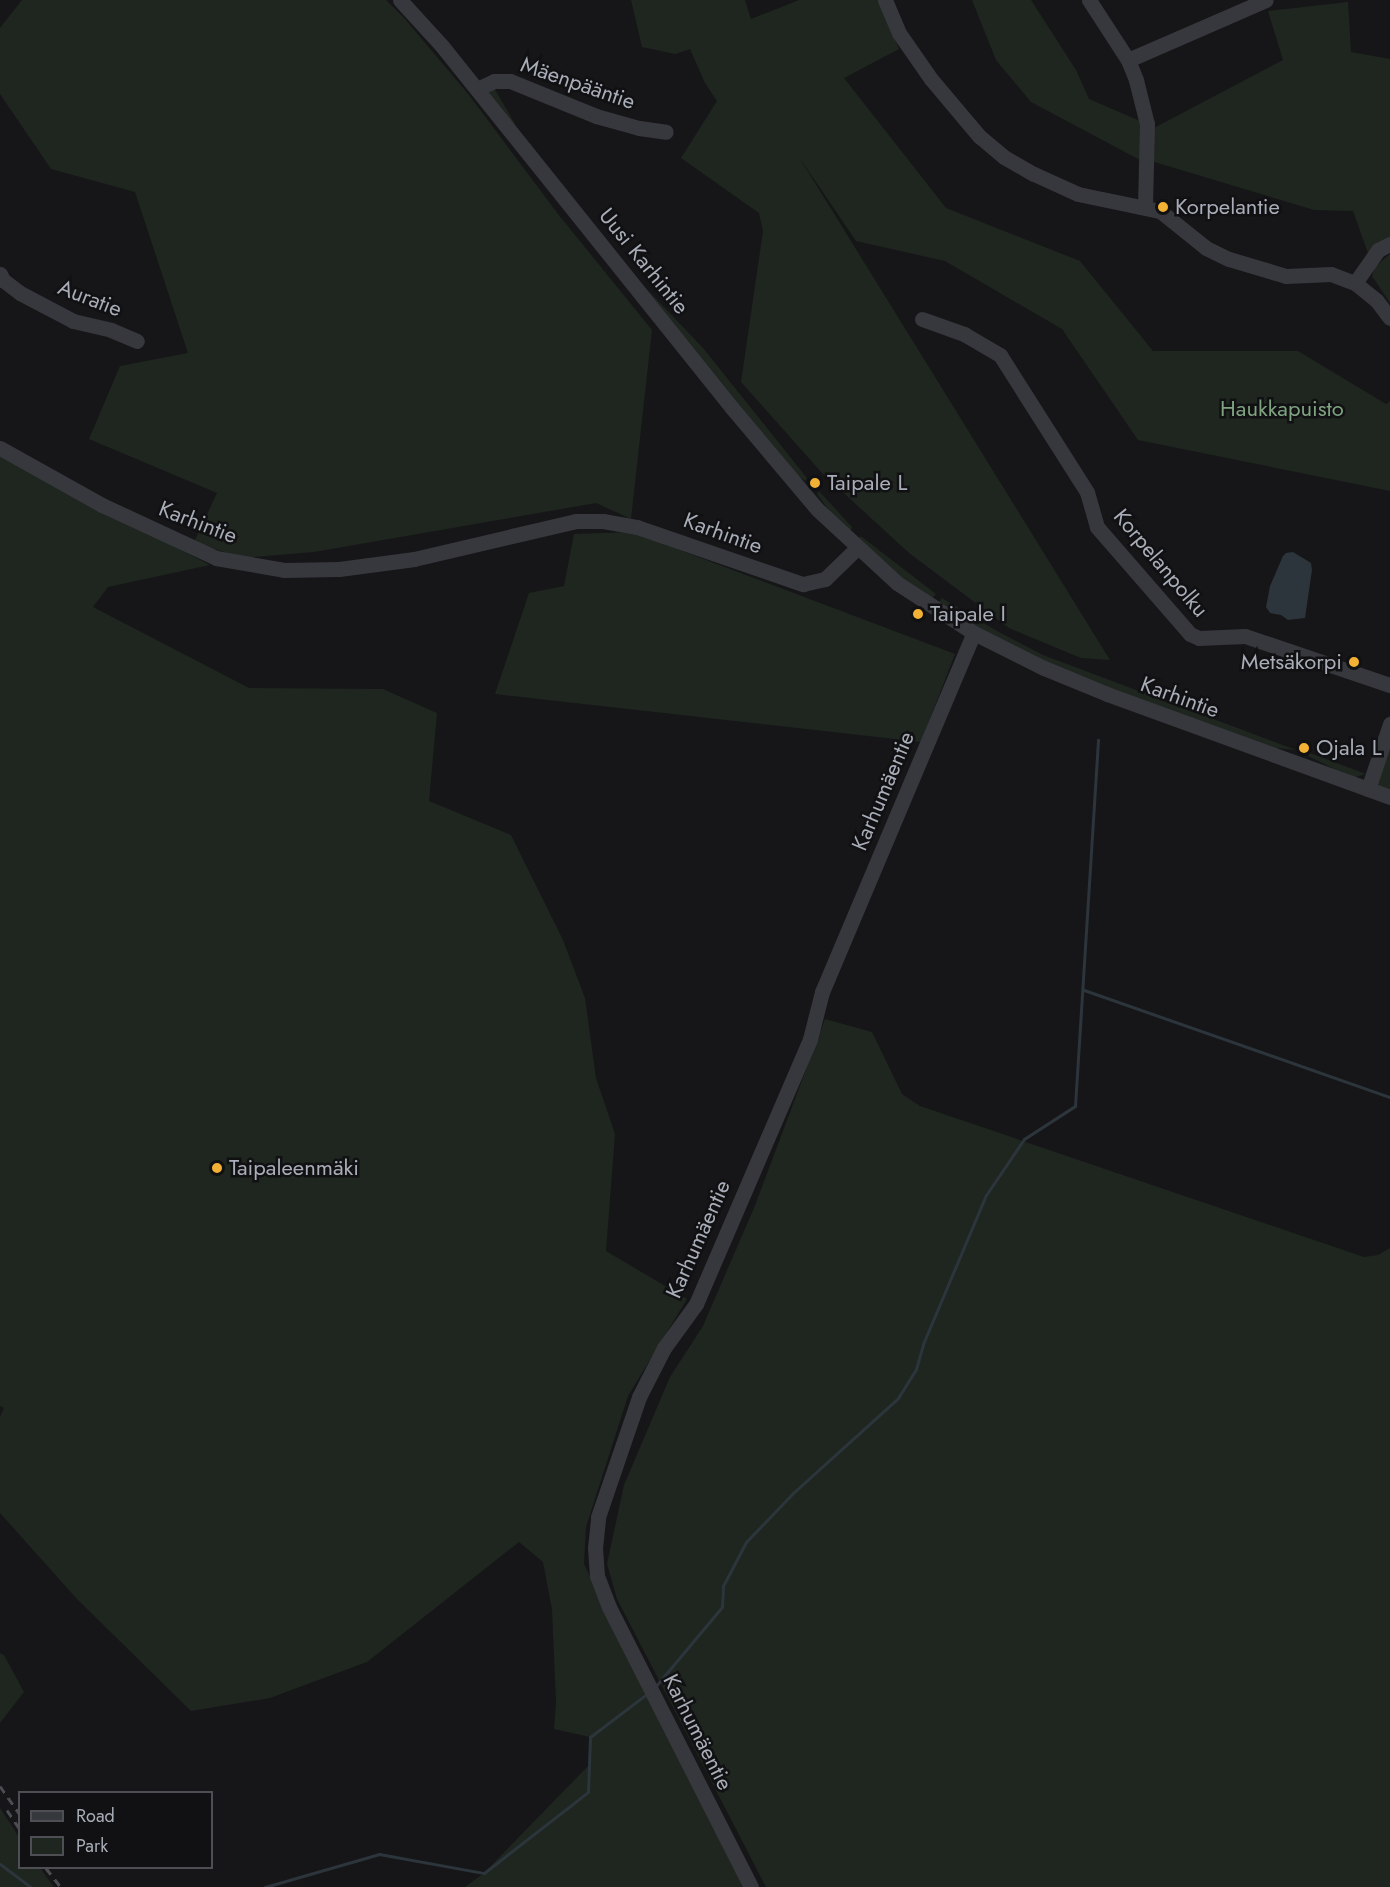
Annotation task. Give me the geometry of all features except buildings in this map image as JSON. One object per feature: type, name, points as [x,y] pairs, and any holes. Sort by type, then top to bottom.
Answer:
[{"type":"street","name":"Uusi Karhintie","points":[[400,0],[442,46],[746,424],[818,510],[856,548]]},
{"type":"street","points":[[885,0],[899,33],[931,79],[979,136],[1004,157],[1078,194],[1145,206],[1160,211],[1206,248],[1229,259],[1286,276],[1331,274],[1355,283],[1377,301],[1390,318]]},
{"type":"street","points":[[1089,0],[1128,60],[1148,124],[1145,206]]},
{"type":"street","points":[[1128,60],[1266,0]]},
{"type":"street","name":"Mäenpääntie","points":[[477,89],[494,81],[510,81],[596,116],[639,128],[666,132]]},
{"type":"street","points":[[1355,283],[1366,264],[1378,250],[1390,244]]},
{"type":"street","name":"Auratie","points":[[0,274],[3,280],[20,293],[73,321],[111,330],[137,341]]},
{"type":"street","name":"Korpelanpolku","points":[[922,319],[964,334],[1000,355],[1087,492],[1097,526],[1190,634],[1199,638],[1245,636],[1390,685]]},
{"type":"street","name":"Karhintie","points":[[0,448],[102,505],[216,558],[284,570],[339,569],[414,559],[576,521],[638,527],[803,584],[825,579],[856,548],[897,583],[974,633],[1016,655],[1107,694],[1390,797]]},
{"type":"street","name":"Karhumäentie","points":[[751,1887],[609,1607],[597,1576],[595,1548],[598,1517],[639,1397],[664,1348],[696,1304],[810,1039],[822,992],[974,633]]},
{"type":"street","points":[[1368,789],[1390,724]]},
{"type":"green space","points":[[22,0],[386,0],[405,19],[469,95],[558,214],[652,330],[631,519],[596,503],[314,552],[242,558],[194,542],[217,493],[89,439],[120,366],[188,353],[135,192],[51,169],[0,94],[0,28]]},
{"type":"green space","name":"Haukkapuisto","points":[[631,0],[745,0],[751,19],[799,0],[878,0],[899,49],[844,78],[946,208],[1080,261],[1153,351],[1298,351],[1386,404],[1390,401],[1390,491],[1138,440],[1062,329],[945,261],[856,241],[799,157],[1110,660],[1081,658],[1009,628],[909,553],[822,473],[741,382],[763,231],[759,213],[681,158],[717,101],[705,83],[690,49],[675,54],[642,47]]},
{"type":"green space","points":[[972,0],[1031,0],[1076,70],[1089,99],[1147,124],[1140,160],[1031,102],[996,60]]},
{"type":"green space","points":[[1348,2],[1351,52],[1390,59],[1390,241],[1369,256],[1353,211],[1314,210],[1151,161],[1152,129],[1283,60],[1268,11]]},
{"type":"green space","points":[[493,86],[515,124],[513,125],[488,94]]},
{"type":"green space","points":[[1390,254],[1390,303],[1372,276],[1375,267]]},
{"type":"green space","points":[[644,286],[703,348],[807,478],[805,481],[789,469]]},
{"type":"green space","points":[[0,456],[210,565],[108,587],[93,607],[249,688],[383,689],[437,713],[429,801],[511,835],[563,940],[585,998],[596,1078],[615,1134],[606,1251],[687,1299],[628,1396],[586,1527],[584,1564],[743,1887],[465,1887],[484,1873],[588,1766],[590,1737],[554,1729],[556,1703],[552,1609],[543,1562],[519,1542],[367,1662],[270,1698],[191,1711],[77,1599],[0,1513],[0,1417],[4,1408],[0,1406]]},
{"type":"green space","points":[[819,491],[852,527],[851,530],[847,532],[835,519],[817,494]]},
{"type":"green space","points":[[632,532],[955,654],[921,742],[495,694],[529,593],[564,586],[574,534]]},
{"type":"green space","points":[[858,537],[862,537],[936,594],[929,601],[898,577]]},
{"type":"green space","points":[[942,598],[1043,655],[1296,750],[1266,747],[1046,664],[937,605]]},
{"type":"green space","points":[[1390,724],[1390,799],[1369,791]]},
{"type":"green space","points":[[1310,753],[1366,774],[1353,778],[1308,756]]},
{"type":"green space","points":[[825,1019],[872,1032],[902,1094],[920,1106],[1364,1257],[1378,1255],[1390,1248],[1390,1887],[766,1887],[617,1599],[607,1564],[624,1485],[670,1377],[703,1326],[754,1208]]},
{"type":"green space","points":[[0,1653],[4,1655],[24,1692],[0,1723]]},
{"type":"green space","points":[[0,1808],[18,1835],[18,1869],[41,1869],[54,1887],[0,1887]]},
{"type":"shaded area","points":[[1293,552],[1311,563],[1312,570],[1305,618],[1288,620],[1281,615],[1270,613],[1266,607],[1270,586],[1283,556]]},
{"type":"waterway","points":[[655,1687],[722,1607],[723,1586],[746,1542],[793,1493],[898,1398],[916,1369],[923,1344],[986,1195],[1024,1139],[1075,1106],[1098,740]]},
{"type":"waterway","points":[[1084,990],[1390,1097]]},
{"type":"waterway","points":[[265,1887],[379,1854],[484,1873],[588,1792],[590,1737],[648,1693]]},
{"type":"waterway","points":[[0,1864],[31,1887]]},
{"type":"railway","points":[[0,1786],[18,1812]]},
{"type":"railway","points":[[7,1810],[18,1826]]},
{"type":"railway","points":[[47,1869],[61,1887]]},
{"type":"place","name":"Korpelantie","points":[[1163,207]]},
{"type":"place","name":"Taipale L","points":[[815,483]]},
{"type":"place","name":"Taipale I","points":[[918,614]]},
{"type":"place","name":"Metsäkorpi","points":[[1354,662]]},
{"type":"place","name":"Ojala L","points":[[1304,748]]},
{"type":"place","name":"Taipaleenmäki","points":[[217,1168]]}]
